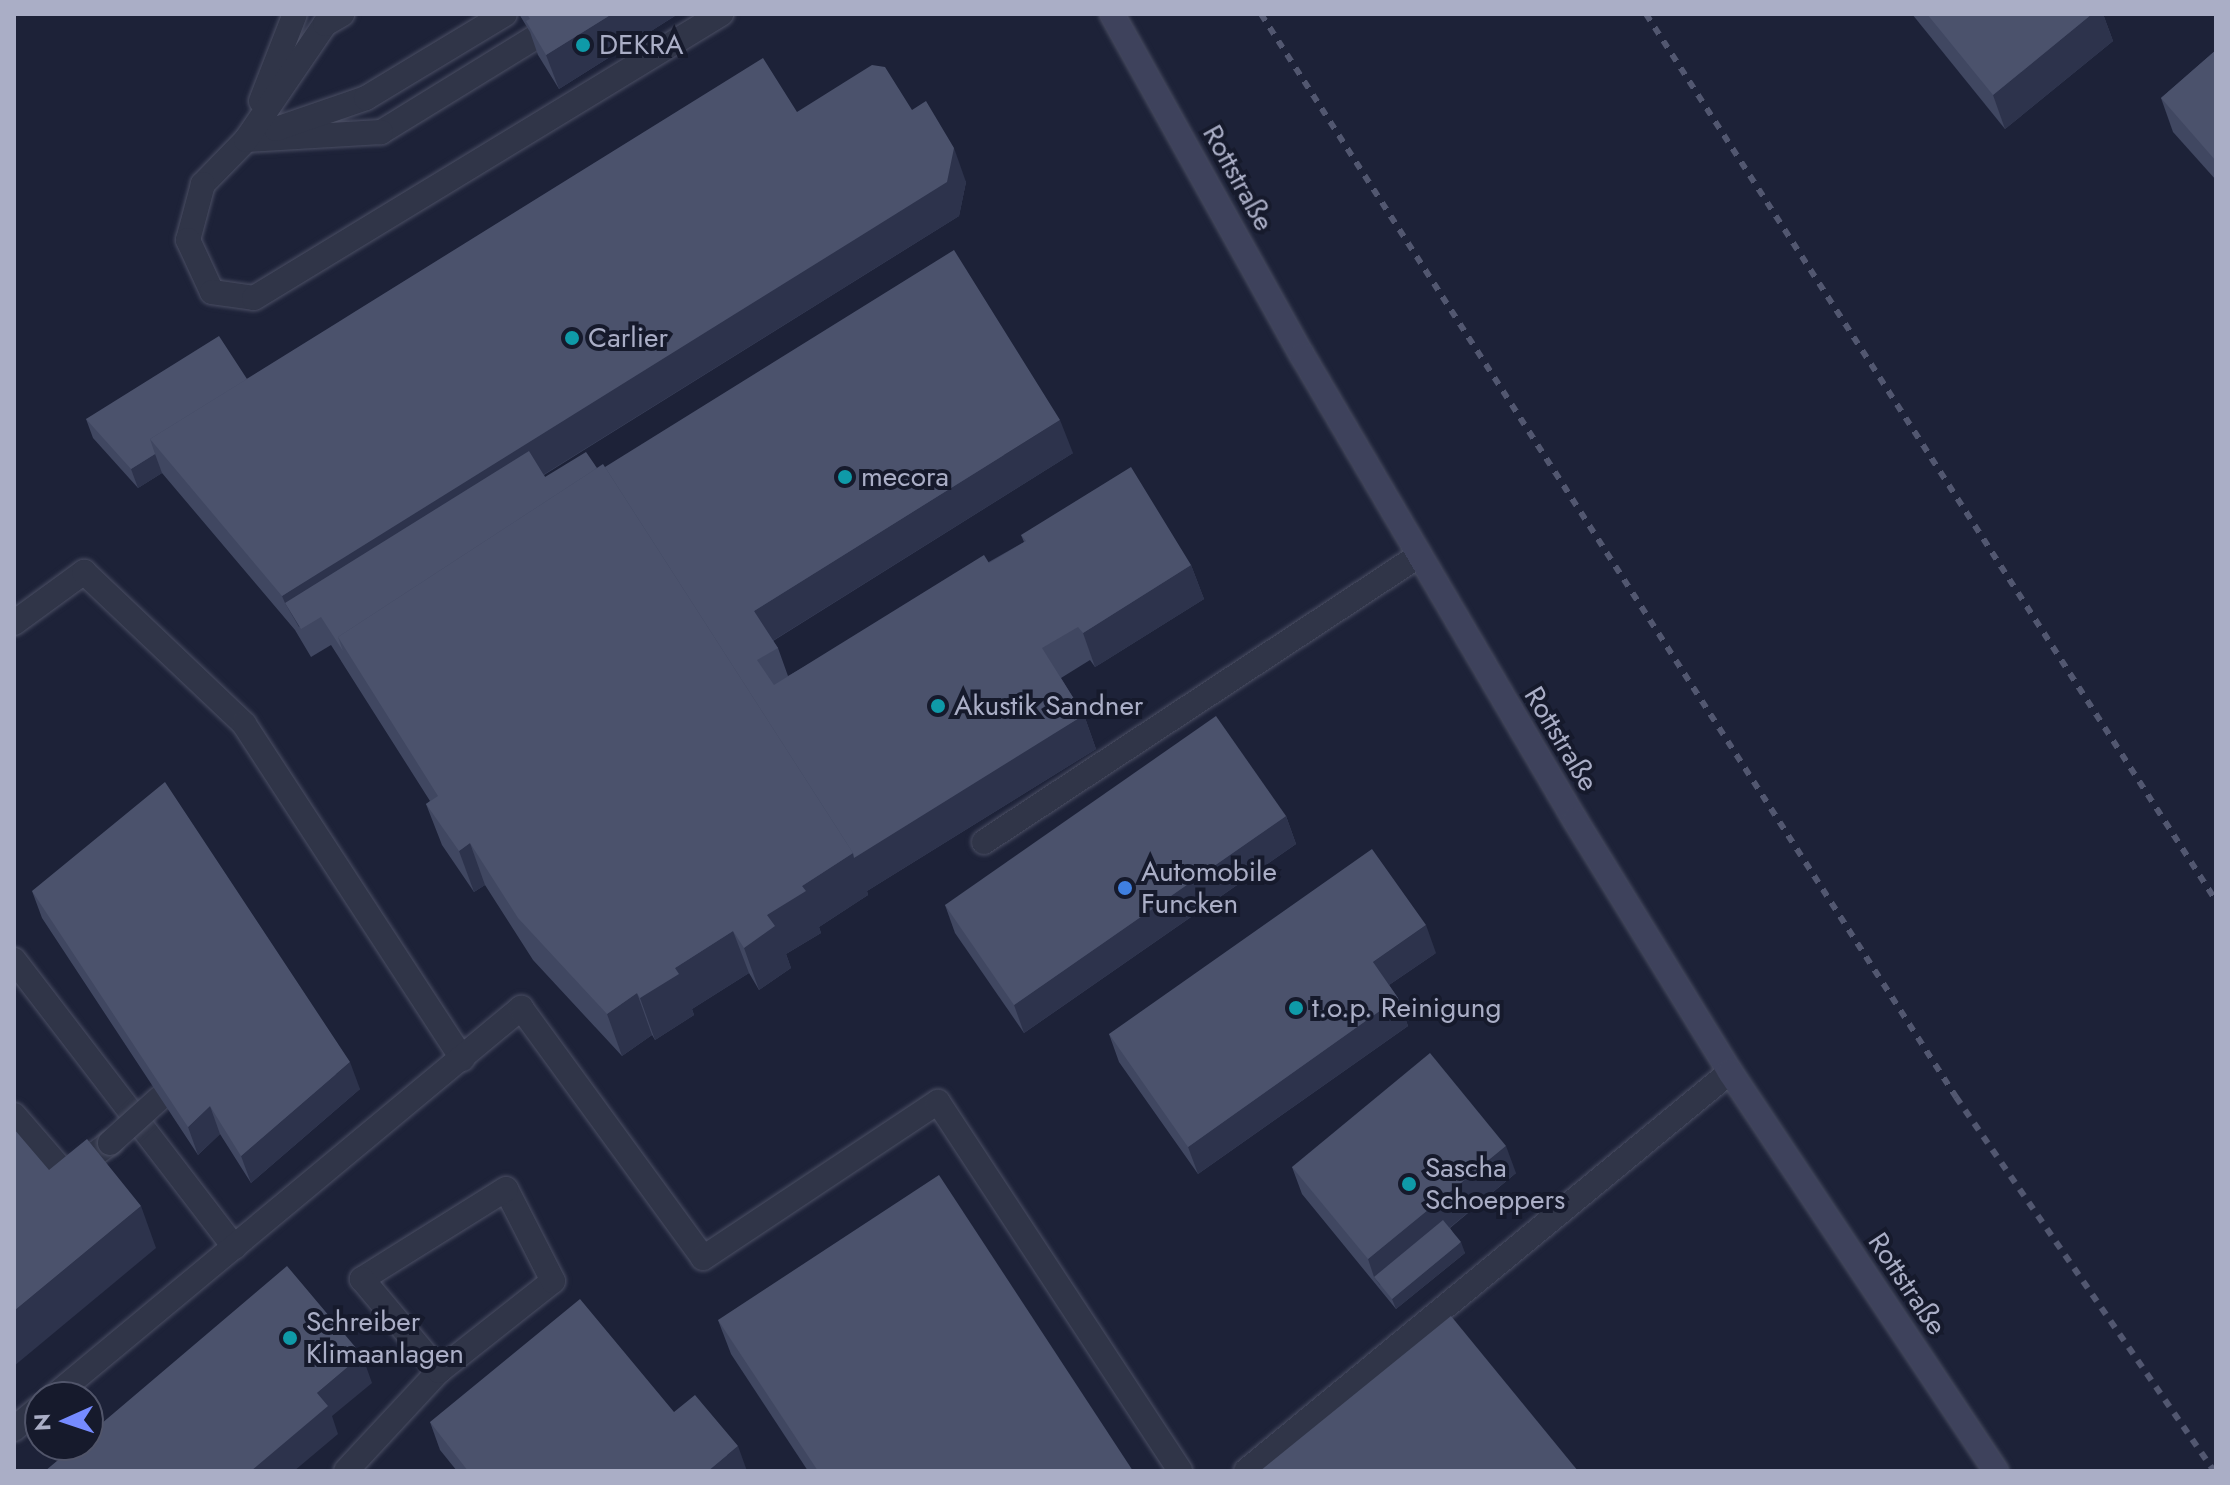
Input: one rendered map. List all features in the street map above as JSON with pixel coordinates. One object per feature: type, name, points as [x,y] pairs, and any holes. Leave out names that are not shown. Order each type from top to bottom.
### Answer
[{"type":"street","name":"Rottstraße","points":[[1112,14],[1418,556],[1575,820],[1730,1072],[1996,1471]]},
{"type":"lane","points":[[246,140],[295,14]]},
{"type":"lane","points":[[342,14],[325,24],[246,140],[203,184],[188,240],[212,292],[254,298],[721,14]]},
{"type":"lane","points":[[246,140],[366,98],[505,14]]},
{"type":"lane","points":[[246,140],[381,132],[534,38]]},
{"type":"lane","points":[[984,842],[1418,556]]},
{"type":"lane","points":[[14,623],[84,572],[244,724],[462,1059]]},
{"type":"lane","points":[[14,960],[234,1247]]},
{"type":"lane","points":[[72,1381],[521,1008],[703,1258],[938,1102],[1180,1471]]},
{"type":"lane","points":[[1246,1471],[1730,1072]]},
{"type":"lane","points":[[14,1115],[66,1175],[110,1143],[183,1079]]},
{"type":"lane","points":[[346,1471],[439,1371],[553,1281],[506,1189],[362,1279],[439,1371]]},
{"type":"building","points":[[527,14],[612,14],[546,55],[526,21],[530,19]]},
{"type":"building","points":[[1927,14],[2092,14],[1993,95]]},
{"type":"building","points":[[2216,50],[2216,161],[2161,98]]},
{"type":"building","name":"Carlier","points":[[763,58],[797,112],[872,65],[885,67],[912,110],[926,101],[954,148],[947,182],[282,596],[150,439]]},
{"type":"building","points":[[954,250],[1060,420],[754,611],[778,648],[757,660],[774,685],[984,555],[989,563],[1026,541],[1021,535],[1131,467],[1191,565],[1083,633],[1078,627],[1042,648],[1084,715],[854,858],[605,467]]},
{"type":"building","points":[[219,336],[247,379],[150,439],[155,454],[131,469],[86,419]]},
{"type":"building","points":[[529,451],[545,477],[586,452],[597,468],[338,637],[343,651],[321,617],[301,629],[285,603]]},
{"type":"building","points":[[603,464],[853,853],[802,886],[806,891],[767,915],[775,926],[744,948],[733,931],[675,968],[679,974],[640,998],[637,993],[607,1014],[518,918],[470,843],[459,851],[426,804],[438,796],[338,637]]},
{"type":"building","name":"Automobile Funcken","points":[[1216,716],[1286,816],[1014,1005],[945,905]]},
{"type":"building","points":[[165,782],[350,1062],[241,1156],[210,1106],[188,1127],[32,891]]},
{"type":"building","name":"t.o.p. Reinigung","points":[[1372,849],[1426,925],[1373,962],[1398,998],[1188,1147],[1109,1034]]},
{"type":"building","name":"Sascha Schoeppers","points":[[1430,1053],[1506,1146],[1368,1259],[1292,1167]]},
{"type":"building","points":[[14,1129],[49,1170],[87,1139],[141,1206],[14,1311]]},
{"type":"building","points":[[939,1175],[1133,1471],[818,1471],[718,1320]]},
{"type":"building","points":[[1443,1220],[1461,1242],[1392,1299],[1374,1277]]},
{"type":"building","name":"Schreiber Klimaanlagen","points":[[287,1266],[362,1355],[317,1393],[328,1406],[251,1471],[45,1471],[57,1461],[104,1461],[104,1421]]},
{"type":"building","points":[[580,1299],[674,1412],[695,1395],[738,1446],[708,1471],[468,1471],[430,1422]]},
{"type":"building","points":[[1451,1316],[1578,1471],[1260,1471]]},
{"type":"railway","points":[[1261,14],[1956,1097],[2214,1471]]},
{"type":"railway","points":[[1646,14],[2216,901]]},
{"type":"place","name":"DEKRA","points":[[583,45]]},
{"type":"place","name":"Carlier","points":[[572,338]]},
{"type":"place","name":"mecora","points":[[845,477]]},
{"type":"place","name":"Akustik Sandner","points":[[938,706]]},
{"type":"place","name":"Automobile Funcken","points":[[1125,888]]},
{"type":"place","name":"t.o.p. Reinigung","points":[[1296,1008]]},
{"type":"place","name":"Sascha Schoeppers","points":[[1409,1184]]},
{"type":"place","name":"Schreiber Klimaanlagen","points":[[290,1338]]}]
